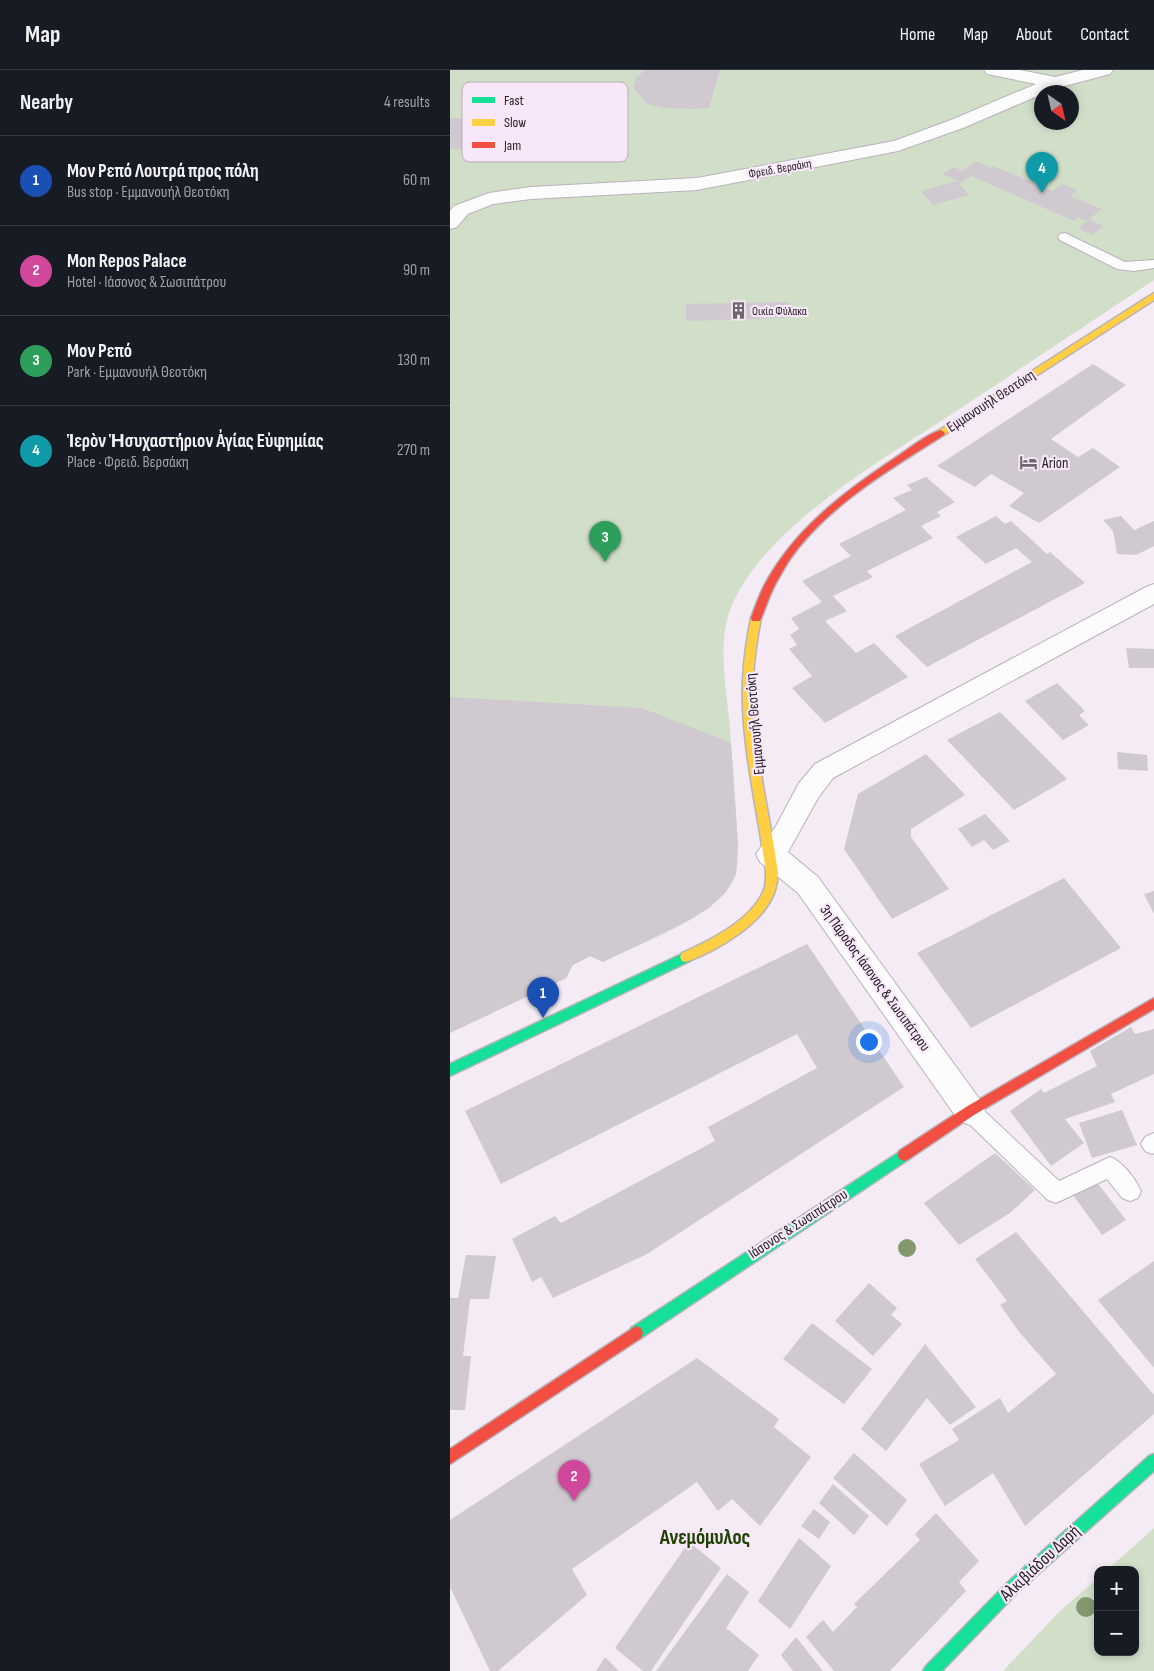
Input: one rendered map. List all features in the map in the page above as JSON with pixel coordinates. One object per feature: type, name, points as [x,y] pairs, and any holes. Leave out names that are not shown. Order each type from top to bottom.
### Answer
[{"type":"main road","name":"Εμμανουήλ Θεοτόκη","points":[[450,1070],[690,957],[730,934],[760,906],[768,895],[771,883],[770,854],[751,716],[750,665],[754,623],[764,594],[778,568],[795,547],[821,521],[853,494],[928,442],[1154,296]]},
{"type":"main road","name":"Ιάσονος & Σωσιπάτρου","points":[[450,1457],[970,1111],[1154,1003]]},
{"type":"main road","name":"Αλκιβιάδου Δαρή","points":[[931,1671],[1012,1588],[1154,1461]]},
{"type":"street","points":[[993,70],[1055,82]]},
{"type":"street","name":"Φρειδ. Βερσάκη","points":[[450,223],[461,210],[490,199],[531,193],[697,184],[898,146],[957,124],[1055,82],[1104,70]]},
{"type":"street","points":[[770,854],[790,827],[810,788],[824,772],[1154,592]]},
{"type":"street","name":"3η Πάροδος Ιάσονος & Σωσιπάτρου","points":[[770,854],[808,885],[970,1111]]},
{"type":"lane","points":[[1065,237],[1122,266],[1134,267],[1154,264]]},
{"type":"lane","points":[[970,1111],[1056,1193],[1110,1167],[1130,1191]]},
{"type":"green space","points":[[450,70],[1154,70],[1154,280],[864,471],[800,520],[772,547],[749,575],[732,605],[727,619],[725,634],[724,666],[738,846],[736,874],[729,888],[716,902],[679,926],[603,962],[590,956],[573,965],[566,978],[450,1033]]},
{"type":"green space","points":[[1154,1528],[1154,1671],[1003,1671],[1060,1611],[1094,1581],[1094,1656],[1139,1656],[1139,1566],[1111,1566]]},
{"type":"building","points":[[645,70],[720,70],[709,108],[690,109],[663,108],[647,104],[633,87],[636,78]]},
{"type":"building","points":[[450,118],[462,118],[462,149],[450,149]]},
{"type":"building","points":[[976,161],[991,168],[993,166],[1053,191],[1062,184],[1077,190],[1070,196],[1102,209],[1089,219],[1103,226],[1092,235],[1078,228],[1087,221],[1078,217],[1074,221],[971,176],[959,184],[969,195],[933,205],[921,191],[957,181],[942,174],[954,167],[962,171]]},
{"type":"building","name":"Οικία Φύλακα","points":[[790,302],[791,318],[686,321],[686,304]]},
{"type":"building","name":"Arion","points":[[1093,364],[1126,385],[1051,439],[1078,457],[1093,448],[1120,467],[1039,523],[1009,506],[1024,493],[991,474],[975,487],[937,466]]},
{"type":"building","points":[[926,477],[955,502],[937,512],[941,516],[921,526],[933,538],[867,571],[873,577],[833,596],[847,611],[825,621],[856,653],[874,643],[908,677],[825,723],[792,688],[812,676],[789,649],[797,645],[790,635],[799,629],[791,618],[822,602],[802,581],[851,556],[839,544],[906,510],[893,498],[912,490],[907,485]]},
{"type":"building","points":[[996,516],[1005,524],[1011,521],[1047,554],[1050,552],[1085,583],[927,667],[895,636],[1032,562],[1016,548],[986,564],[956,537]]},
{"type":"building","points":[[1121,516],[1134,530],[1154,521],[1154,546],[1136,555],[1117,554],[1113,531],[1103,520]]},
{"type":"building","points":[[1126,648],[1154,649],[1154,668],[1129,668]]},
{"type":"building","points":[[1057,683],[1085,711],[1079,715],[1089,725],[1063,740],[1025,701]]},
{"type":"building","points":[[450,697],[642,708],[731,743],[738,846],[736,874],[726,892],[709,908],[688,921],[603,962],[590,956],[573,965],[566,978],[450,1033]]},
{"type":"building","points":[[1000,712],[1067,779],[1014,810],[947,740]]},
{"type":"building","points":[[1117,752],[1147,755],[1148,771],[1118,769]]},
{"type":"building","points":[[926,754],[965,795],[911,829],[911,837],[949,889],[892,919],[844,849],[858,794]]},
{"type":"building","points":[[985,814],[1010,841],[993,850],[984,840],[972,847],[958,829]]},
{"type":"building","points":[[1064,878],[1121,948],[971,1028],[917,953]]},
{"type":"building","points":[[1154,891],[1154,914],[1144,894]]},
{"type":"building","points":[[807,944],[904,1087],[647,1254],[553,1298],[541,1277],[532,1282],[512,1239],[555,1216],[561,1223],[715,1141],[708,1127],[817,1068],[797,1034],[501,1184],[465,1111]]},
{"type":"building","points":[[1131,1027],[1135,1034],[1154,1029],[1154,1074],[1111,1094],[1115,1102],[1065,1119],[1084,1143],[1051,1166],[1010,1111],[1041,1089],[1044,1093],[1097,1066],[1090,1051]]},
{"type":"building","points":[[1122,1110],[1137,1145],[1092,1158],[1079,1123]]},
{"type":"building","points":[[995,1153],[1035,1190],[1010,1213],[959,1245],[924,1203]]},
{"type":"building","points":[[1096,1181],[1126,1220],[1102,1235],[1073,1195]]},
{"type":"building","points":[[1016,1232],[1154,1395],[1154,1414],[1025,1526],[993,1473],[945,1506],[919,1464],[959,1440],[952,1429],[1000,1398],[1008,1413],[1056,1374],[1020,1333],[1000,1305],[1007,1301],[975,1259]]},
{"type":"building","points":[[466,1255],[496,1256],[489,1299],[470,1299],[463,1356],[471,1356],[465,1410],[450,1410],[450,1298],[458,1298]]},
{"type":"building","points":[[1154,1261],[1154,1368],[1098,1300]]},
{"type":"building","points":[[869,1283],[897,1308],[891,1315],[902,1324],[873,1356],[835,1321]]},
{"type":"building","points":[[812,1323],[872,1369],[844,1404],[783,1359]]},
{"type":"building","points":[[925,1344],[976,1407],[950,1425],[927,1398],[886,1451],[861,1429]]},
{"type":"building","points":[[697,1358],[779,1419],[774,1427],[811,1457],[760,1526],[732,1499],[718,1511],[697,1482],[572,1569],[587,1595],[498,1671],[490,1671],[450,1587],[450,1520]]},
{"type":"building","points":[[854,1453],[907,1500],[887,1526],[833,1478]]},
{"type":"building","points":[[833,1484],[869,1516],[854,1535],[819,1503]]},
{"type":"building","points":[[814,1509],[830,1522],[819,1539],[801,1526]]},
{"type":"building","points":[[936,1513],[979,1561],[959,1582],[966,1591],[890,1671],[834,1671],[806,1637],[823,1620],[833,1632],[857,1607],[854,1604],[920,1540],[915,1534]]},
{"type":"building","points":[[799,1538],[831,1566],[790,1629],[758,1601]]},
{"type":"building","points":[[689,1542],[721,1568],[651,1671],[643,1671],[615,1648]]},
{"type":"building","points":[[727,1574],[749,1592],[726,1628],[759,1655],[748,1671],[656,1671]]},
{"type":"building","points":[[796,1637],[823,1671],[793,1671],[781,1655]]},
{"type":"building","points":[[605,1657],[619,1671],[596,1671]]},
{"type":"traffic: fast","points":[[450,1070],[686,957]]},
{"type":"traffic: fast","points":[[636,1333],[904,1155]]},
{"type":"traffic: fast","points":[[931,1671],[1012,1588],[1154,1461]]},
{"type":"traffic: slow","points":[[941,433],[1154,296]]},
{"type":"traffic: slow","points":[[686,957],[719,940],[742,924],[761,906],[770,888],[772,873],[752,745],[749,713],[750,649],[756,618]]},
{"type":"traffic: jam","points":[[756,618],[768,587],[786,558],[807,533],[831,510],[858,489],[941,433]]},
{"type":"traffic: jam","points":[[904,1155],[970,1111],[1154,1003]]},
{"type":"traffic: jam","points":[[450,1457],[636,1333]]},
{"type":"place","name":"Ἱερὸν Ἡσυχαστήριον Ἀγίας Εὐφημίας","points":[[1042,193]]},
{"type":"place","name":"Οικία Φύλακα","points":[[738,311]]},
{"type":"place","name":"Arion","points":[[1028,463]]},
{"type":"place","name":"Μον Ρεπό","points":[[605,562]]},
{"type":"place","name":"Μον Ρεπό Λουτρά προς πόλη","points":[[543,1018]]},
{"type":"place","name":"Mon Repos Palace","points":[[574,1501]]},
{"type":"district","name":"Ανεμόμυλος","points":[[705,1537]]}]
